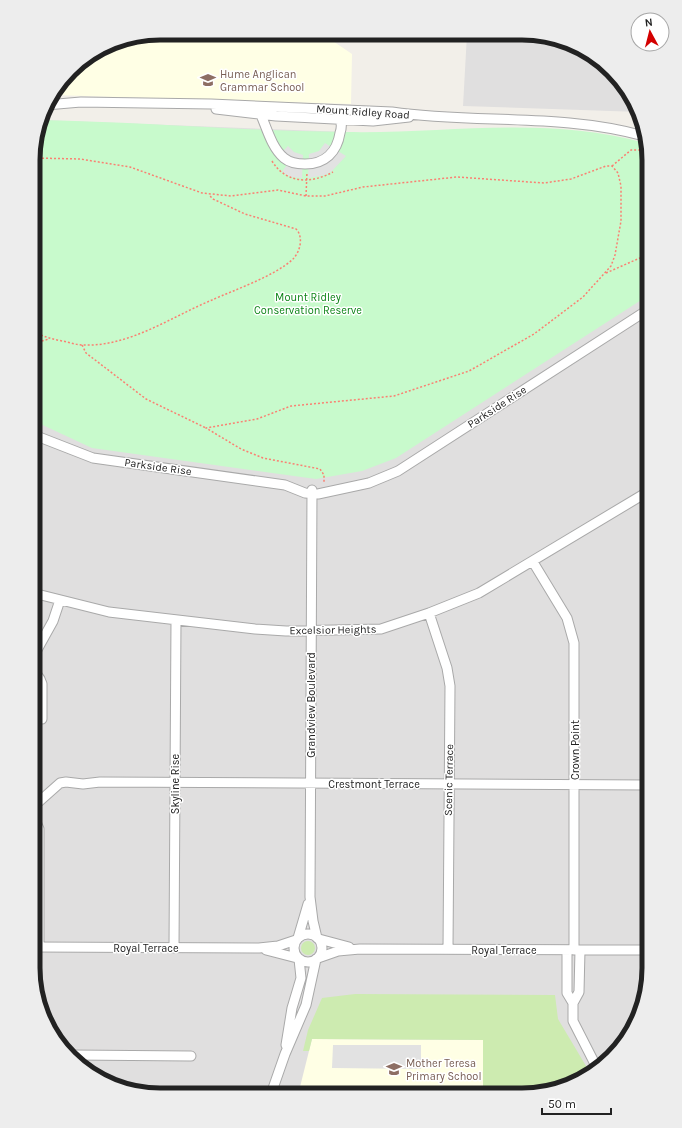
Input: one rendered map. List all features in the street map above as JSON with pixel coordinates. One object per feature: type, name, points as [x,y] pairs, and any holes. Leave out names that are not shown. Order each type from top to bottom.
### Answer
[{"type":"street","name":"Mount Ridley Road","points":[[56,100],[81,102],[211,104],[392,112],[418,116],[568,123],[607,127],[639,135]]},
{"type":"street","name":"Mount Ridley Road","points":[[54,104],[81,102]]},
{"type":"street","points":[[175,104],[261,115],[373,121],[418,116]]},
{"type":"street","points":[[261,115],[275,147],[285,159],[297,164],[320,162],[332,155],[339,142],[341,129],[340,119],[332,109]]},
{"type":"street","name":"Parkside Rise","points":[[40,436],[93,458],[285,485],[298,484],[312,491],[369,483],[398,471],[642,314]]},
{"type":"street","name":"Parkside Rise","points":[[312,491],[324,487],[337,488]]},
{"type":"street","name":"Grandview Boulevard","points":[[312,491],[310,897],[313,921],[318,938]]},
{"type":"street","name":"Excelsior Heights","points":[[40,595],[109,612],[268,630],[311,631],[381,629],[430,613],[479,594],[642,496]]},
{"type":"street","name":"Crown Point","points":[[533,562],[567,618],[574,643],[574,950],[567,993],[573,1003],[573,1021],[595,1063]]},
{"type":"street","points":[[40,644],[53,621],[60,600]]},
{"type":"street","name":"Scenic Terrace","points":[[430,613],[449,676],[448,949]]},
{"type":"street","name":"Skyline Rise","points":[[174,948],[176,620]]},
{"type":"street","points":[[40,679],[42,684],[42,719]]},
{"type":"street","name":"Crestmont Terrace","points":[[40,801],[60,783],[66,782],[82,784],[100,782],[642,786]]},
{"type":"street","name":"Grandview Boulevard","points":[[297,939],[310,897]]},
{"type":"street","points":[[273,1088],[285,1054],[306,1005],[317,959],[322,951],[318,938],[306,934],[297,939],[294,951],[298,958],[301,978],[292,1008],[285,1054]]},
{"type":"street","name":"Royal Terrace","points":[[318,938],[360,949]]},
{"type":"street","name":"Royal Terrace","points":[[40,947],[259,948],[278,946],[297,939]]},
{"type":"street","name":"Royal Terrace","points":[[259,948],[298,958]]},
{"type":"street","name":"Royal Terrace","points":[[317,959],[338,951],[360,949],[642,950]]},
{"type":"street","points":[[298,958],[307,962],[317,959]]},
{"type":"street","points":[[77,1055],[191,1056]]},
{"type":"path","points":[[40,158],[80,159],[130,166],[209,194],[240,195],[278,190],[306,196],[325,196],[363,186],[457,177],[492,178],[535,183],[558,182],[606,166],[612,166],[631,150],[641,150]]},
{"type":"path","points":[[206,428],[257,419],[291,406],[394,396],[469,371],[534,334],[583,297],[606,273],[615,254],[621,221],[620,178],[612,166]]},
{"type":"path","points":[[306,170],[306,196]]},
{"type":"path","points":[[40,334],[48,339],[82,345],[94,345],[119,340],[155,327],[254,282],[287,264],[297,254],[300,238],[296,229],[245,214],[213,199],[209,194]]},
{"type":"path","points":[[606,273],[642,257]]},
{"type":"path","points":[[40,341],[48,339]]},
{"type":"path","points":[[82,345],[86,353],[146,399],[206,428],[241,449],[263,458],[320,469],[324,475],[324,487]]},
{"type":"shaded area","name":"Hume Anglican Grammar School","points":[[153,40],[331,40],[352,54],[351,104],[59,95],[81,70],[100,56],[114,49],[137,42]]},
{"type":"shaded area","points":[[467,40],[522,40],[553,44],[582,56],[607,75],[626,100],[632,112],[463,106]]},
{"type":"shaded area","points":[[47,120],[346,132],[642,159],[642,975],[638,999],[626,1028],[607,1053],[582,1072],[568,1079],[545,1086],[529,1088],[160,1088],[129,1084],[100,1072],[75,1053],[65,1041],[49,1014],[42,991],[40,975],[40,160],[44,129]]},
{"type":"shaded area","points":[[325,143],[346,156],[332,171],[325,175],[308,178],[309,154],[319,151]]},
{"type":"shaded area","points":[[288,146],[294,152],[303,155],[302,178],[291,177],[282,172],[286,166],[283,151]]},
{"type":"shaded area","name":"Mother Teresa Primary School","points":[[312,1039],[484,1040],[483,1088],[300,1087]]},
{"type":"shaded area","points":[[333,1045],[421,1045],[421,1069],[332,1068]]},
{"type":"green space","name":"Mount Ridley Conservation Reserve","points":[[47,120],[346,132],[533,128],[570,130],[607,135],[641,142],[642,160],[642,300],[396,458],[362,471],[316,479],[92,448],[40,424],[40,160],[41,145]]},
{"type":"green space","points":[[305,941],[311,941],[315,945],[315,951],[311,955],[305,955],[301,951],[301,945]]},
{"type":"green space","points":[[355,994],[555,995],[558,1019],[587,1068],[568,1079],[545,1086],[529,1088],[483,1088],[483,1040],[312,1039],[309,1051],[303,1051],[308,1030],[322,998]]},
{"type":"place","name":"Hume Anglican Grammar School","points":[[208,80]]},
{"type":"place","name":"Mother Teresa Primary School","points":[[394,1069]]}]
